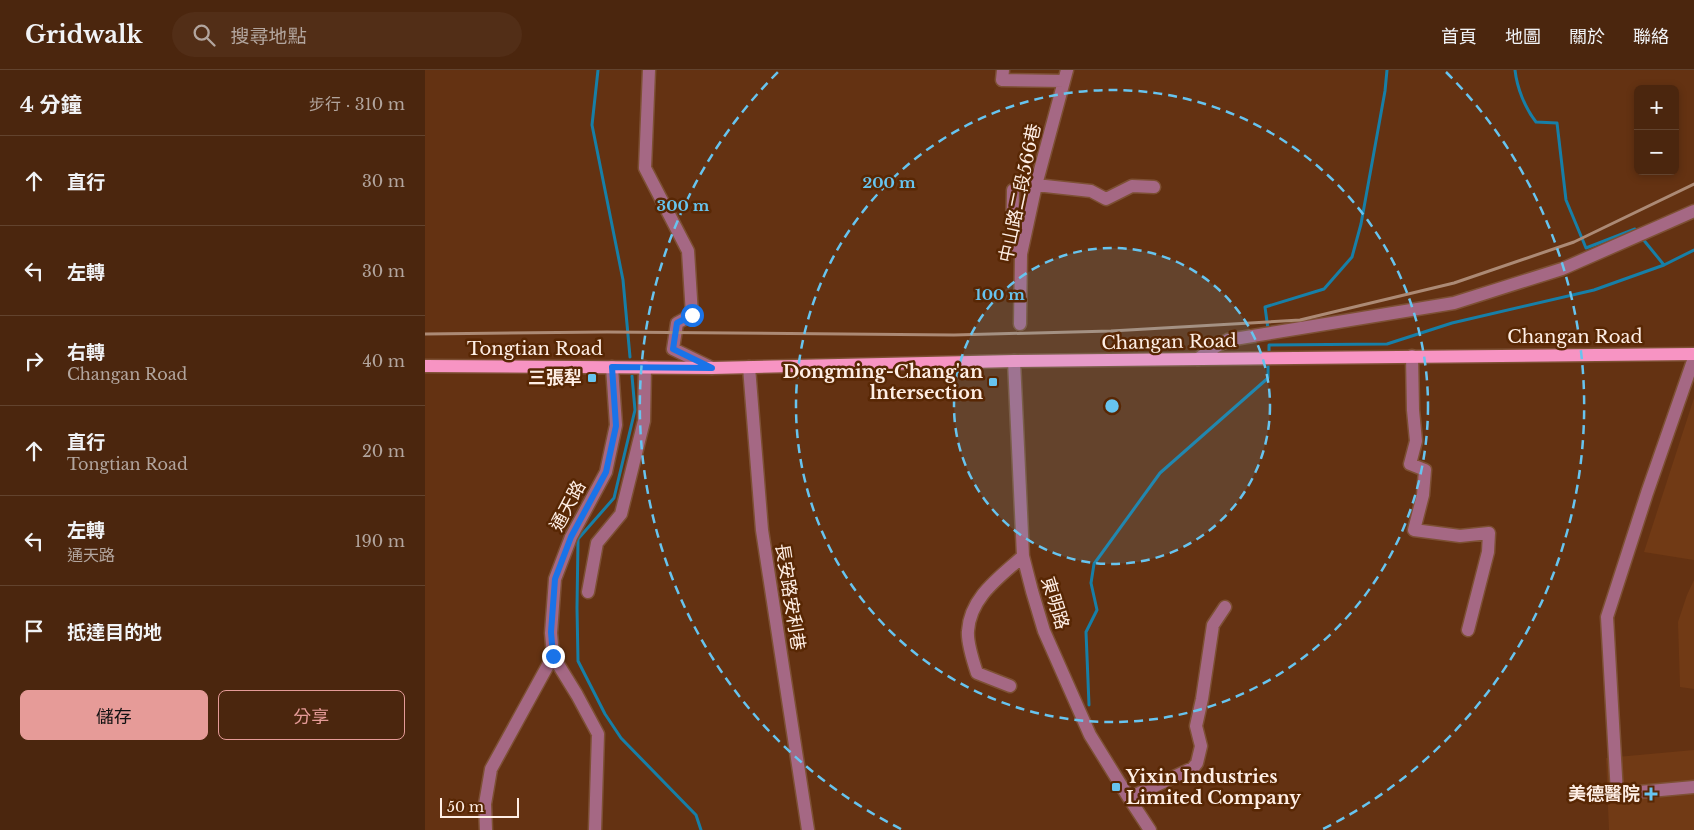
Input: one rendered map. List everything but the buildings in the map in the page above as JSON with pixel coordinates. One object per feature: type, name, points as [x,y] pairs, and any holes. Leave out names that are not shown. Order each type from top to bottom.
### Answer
[{"type":"main road","name":"Changan Road","points":[[645,367],[749,368],[1014,360],[1694,354]]},
{"type":"main road","name":"Tongtian Road","points":[[425,366],[645,367]]},
{"type":"street","points":[[649,70],[645,168],[688,250],[692,315],[677,323],[673,349],[712,368]]},
{"type":"street","points":[[1003,70],[1002,80],[1065,75]]},
{"type":"street","name":"中山路二段566巷","points":[[1020,324],[1021,254],[1036,185],[1065,75]]},
{"type":"street","points":[[1036,185],[1091,190],[1106,199],[1132,186],[1154,186]]},
{"type":"street","points":[[1013,190],[1012,244],[1021,254]]},
{"type":"street","points":[[1198,359],[1228,340],[1454,303],[1562,269],[1694,211]]},
{"type":"street","points":[[1412,356],[1413,410],[1416,441],[1410,464],[1425,470],[1423,495],[1414,530],[1460,536],[1489,533],[1489,552],[1468,630]]},
{"type":"street","points":[[1694,358],[1607,616],[1617,794],[1694,787]]},
{"type":"street","name":"東明路","points":[[1014,360],[1023,556],[1032,591],[1044,631],[1090,735],[1150,830]]},
{"type":"street","name":"通天路","points":[[595,830],[598,734],[553,656],[551,632],[555,579],[571,537],[606,472],[616,426],[612,367]]},
{"type":"street","points":[[588,592],[597,543],[621,514],[644,421],[645,367]]},
{"type":"street","name":"長安路安利巷","points":[[749,368],[763,530],[809,830]]},
{"type":"street","points":[[1010,686],[977,673],[967,632],[975,606],[986,590],[1023,556]]},
{"type":"street","points":[[1129,798],[1193,768],[1197,763],[1201,746],[1196,726],[1213,625],[1225,607]]},
{"type":"street","points":[[486,830],[485,804],[491,769],[553,656]]},
{"type":"shaded area","points":[[1694,398],[1694,560],[1644,552]]},
{"type":"shaded area","points":[[1694,580],[1694,689],[1680,687],[1678,622]]},
{"type":"shaded area","name":"美德醫院","points":[[1694,750],[1694,830],[1609,830],[1606,758]]},
{"type":"waterway","points":[[598,70],[592,125],[623,280],[630,357]]},
{"type":"waterway","points":[[1268,329],[1265,307],[1324,289],[1352,257],[1361,224],[1385,91],[1387,70]]},
{"type":"waterway","points":[[1515,70],[1522,97],[1536,122],[1557,123],[1566,200],[1586,248],[1635,229],[1637,232]]},
{"type":"waterway","points":[[1642,238],[1664,265]]},
{"type":"waterway","points":[[1269,355],[1269,345],[1387,344],[1452,323],[1594,290],[1664,265],[1694,250]]},
{"type":"waterway","points":[[1089,705],[1086,632],[1097,610],[1091,583],[1094,564],[1160,473],[1268,378],[1268,361]]},
{"type":"waterway","points":[[632,376],[635,410],[614,498],[578,539],[578,661],[605,714],[621,738],[696,815],[701,830]]},
{"type":"railway","points":[[425,334],[607,332],[954,335],[1111,331],[1300,320],[1454,283],[1574,242],[1694,184]]},
{"type":"place","name":"三張犁","points":[[592,378]]},
{"type":"place","name":"Dongming-Chang'an lntersection","points":[[993,382]]},
{"type":"place","name":"Yixin Industries Limited Company","points":[[1116,787]]},
{"type":"place","name":"美德醫院","points":[[1651,794]]},
{"type":"route","points":[[553,656],[551,632],[555,579],[571,537],[606,472],[616,426],[612,367],[712,368],[673,349],[677,323],[692,315]]}]
